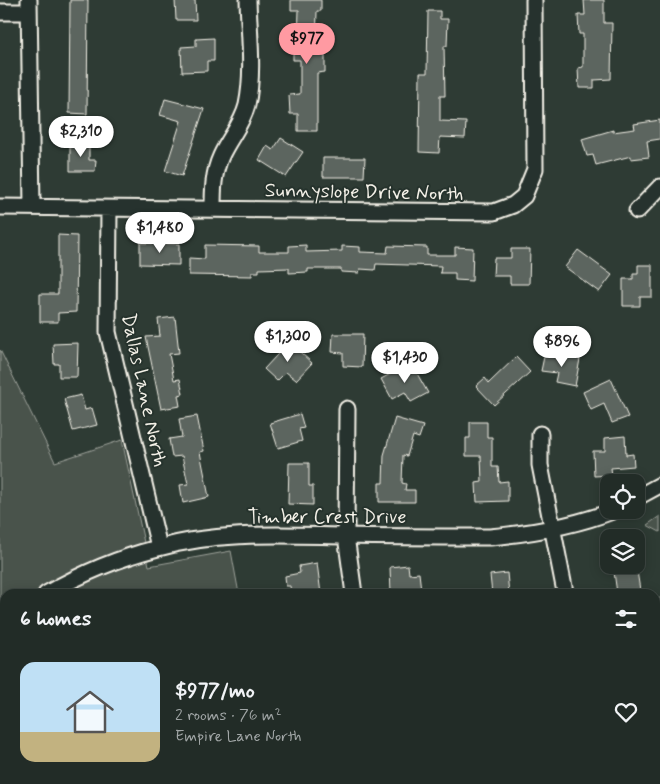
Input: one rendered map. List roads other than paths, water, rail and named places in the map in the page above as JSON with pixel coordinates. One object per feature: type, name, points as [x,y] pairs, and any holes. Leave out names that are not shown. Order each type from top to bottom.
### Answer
[{"type":"street","points":[[213,209],[216,170],[221,154],[241,122],[247,104],[250,76],[248,0]]},
{"type":"street","name":"Sunnyslope Drive North","points":[[0,207],[494,212],[513,206],[524,196],[535,169],[534,0]]},
{"type":"street","points":[[0,12],[29,6],[32,207]]},
{"type":"street","points":[[636,211],[660,186]]},
{"type":"street","name":"Dallas Lane North","points":[[109,209],[108,332],[159,547]]},
{"type":"street","points":[[347,409],[346,536],[353,589]]},
{"type":"street","points":[[540,434],[540,465],[564,589]]},
{"type":"street","points":[[645,493],[660,485]]},
{"type":"street","name":"Timber Crest Drive","points":[[55,589],[73,579],[119,560],[159,547],[245,535],[490,537],[552,528],[577,523],[600,515]]}]
